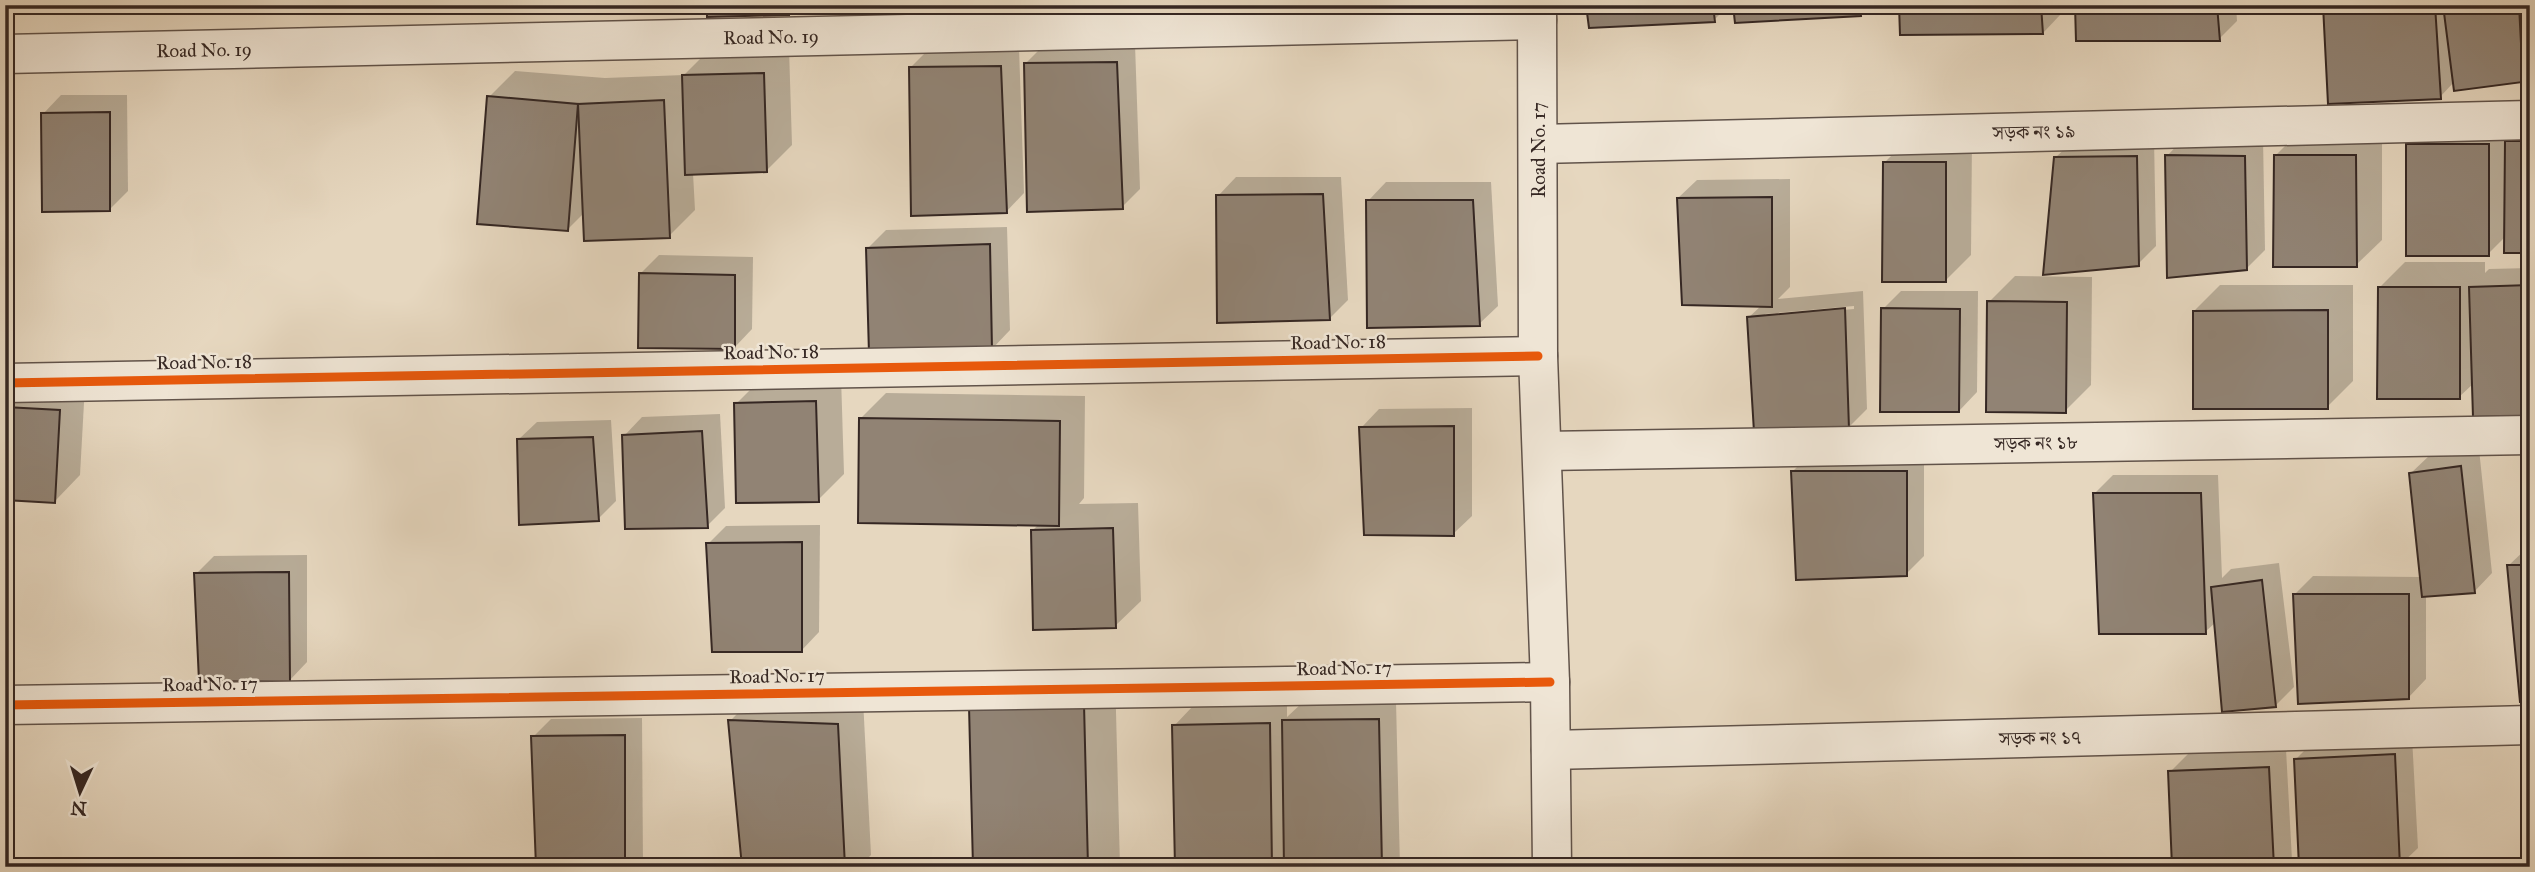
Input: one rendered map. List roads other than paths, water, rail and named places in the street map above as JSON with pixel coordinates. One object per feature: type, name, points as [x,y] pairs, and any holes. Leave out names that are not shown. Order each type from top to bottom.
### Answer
[{"type":"street","name":"Road No. 19","points":[[5,54],[1537,13]]},
{"type":"street","name":"Road No. 17","points":[[5,705],[1550,682],[1538,356],[1537,13]]},
{"type":"street","name":"সড়ক নং ১৯","points":[[1539,144],[2530,120]]},
{"type":"street","name":"Road No. 18","points":[[5,383],[1538,356]]},
{"type":"street","name":"সড়ক নং ১৮","points":[[1543,451],[2530,435]]},
{"type":"street","points":[[1550,682],[1552,867]]},
{"type":"street","name":"সড়ক নং ১৭","points":[[1551,750],[2530,726]]}]
